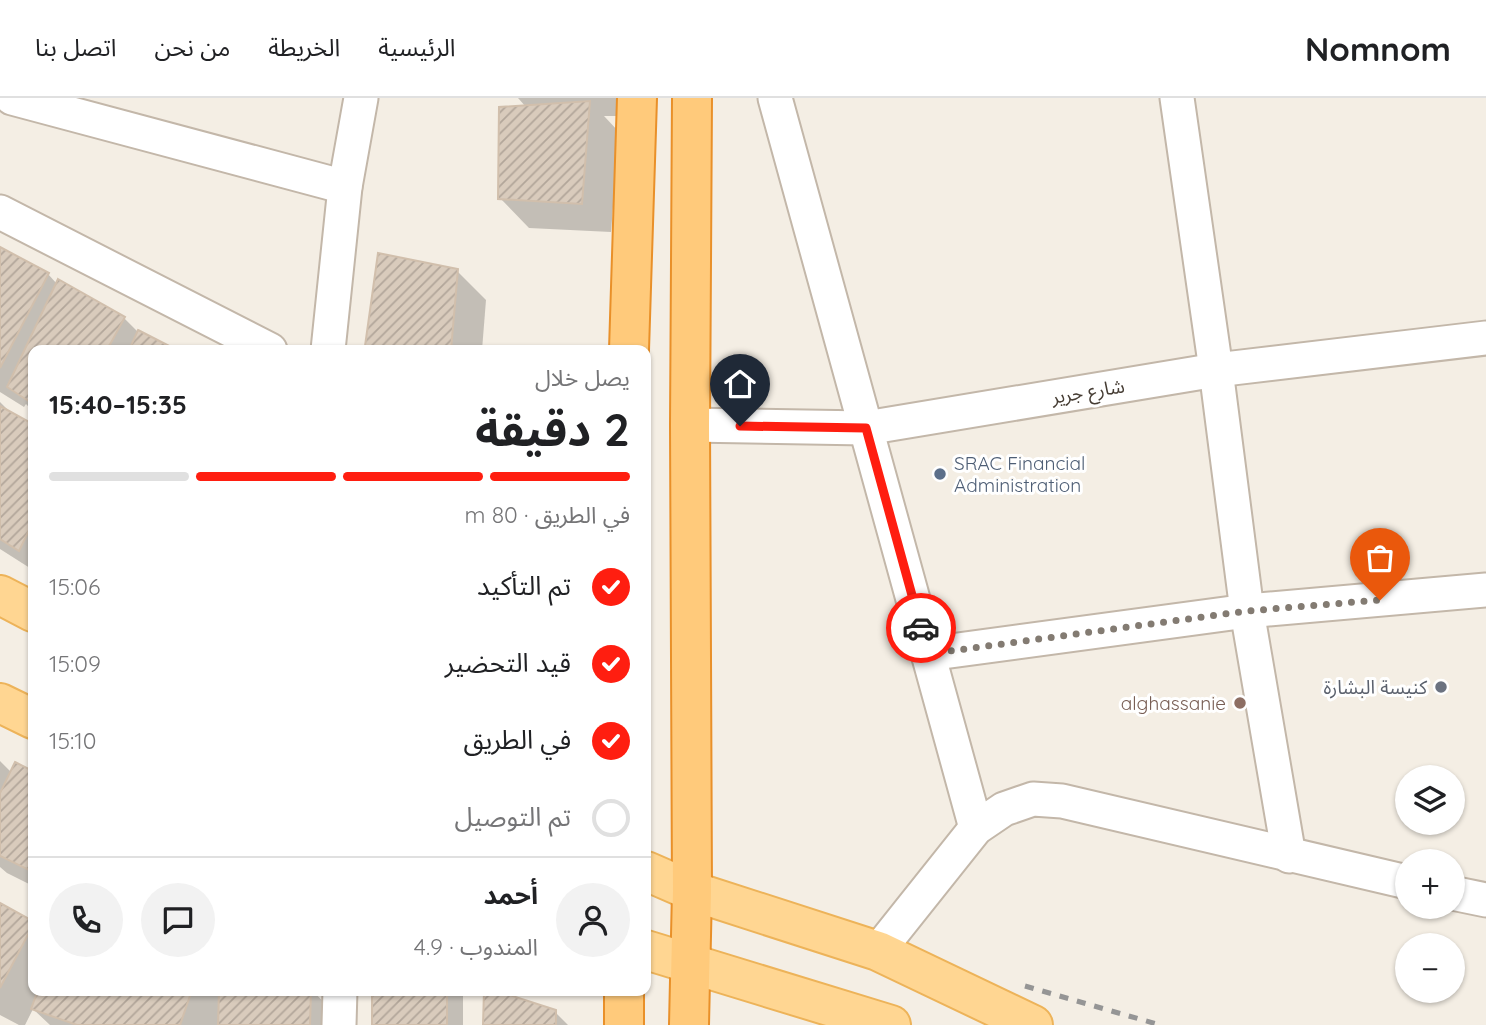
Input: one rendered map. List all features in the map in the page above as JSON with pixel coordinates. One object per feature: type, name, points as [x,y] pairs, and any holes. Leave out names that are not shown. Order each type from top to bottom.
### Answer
[{"type":"highway","points":[[629,345],[637,98]]},
{"type":"highway","points":[[689,1025],[692,891],[692,98]]},
{"type":"highway","points":[[624,996],[624,1025]]},
{"type":"main road","points":[[0,595],[28,609]]},
{"type":"main road","points":[[0,703],[28,717]]},
{"type":"main road","points":[[651,873],[692,891],[878,951],[1033,1025]]},
{"type":"main road","points":[[651,951],[891,1025]]},
{"type":"street","points":[[12,98],[345,187]]},
{"type":"street","points":[[329,345],[345,187],[360,98]]},
{"type":"street","points":[[775,98],[976,828]]},
{"type":"street","points":[[1177,98],[1247,611],[1289,856]]},
{"type":"street","points":[[0,212],[260,345]]},
{"type":"street","name":"شارع جرير","points":[[690,425],[866,428],[1216,370],[1486,338]]},
{"type":"street","points":[[928,654],[1247,611],[1486,590]]},
{"type":"street","points":[[878,951],[976,828],[1003,809],[1033,800],[1062,802],[1395,880]]},
{"type":"street","points":[[1465,895],[1486,900]]},
{"type":"street","points":[[339,1025],[340,996]]},
{"type":"building","points":[[590,101],[582,204],[498,199],[499,107]]},
{"type":"building","points":[[0,247],[49,273],[0,368]]},
{"type":"building","points":[[378,253],[458,269],[451,345],[365,345]]},
{"type":"building","points":[[58,279],[125,317],[110,345],[28,345],[28,401],[7,387]]},
{"type":"building","points":[[138,330],[167,345],[131,345]]},
{"type":"building","points":[[0,406],[28,421],[28,532],[19,551],[0,539]]},
{"type":"building","points":[[15,762],[28,768],[28,870],[0,856],[0,793]]},
{"type":"building","points":[[0,903],[28,918],[28,935],[0,988]]},
{"type":"building","points":[[36,996],[190,996],[180,1025],[77,1025],[31,1009]]},
{"type":"building","points":[[219,996],[311,996],[310,1025],[218,1025]]},
{"type":"building","points":[[372,996],[447,996],[447,1025],[372,1025]]},
{"type":"building","points":[[484,996],[513,996],[556,1010],[556,1025],[483,1025]]},
{"type":"railway","points":[[1025,986],[1160,1025]]},
{"type":"way so far","points":[[921,628],[928,654],[1247,611],[1380,600]]},
{"type":"place","name":"SRAC Financial Administration","points":[[940,474]]},
{"type":"place","name":"كنيسة البشارة","points":[[1441,687]]},
{"type":"place","name":"alghassanie","points":[[1240,703]]},
{"type":"route","points":[[740,426],[866,428],[921,628]]}]
